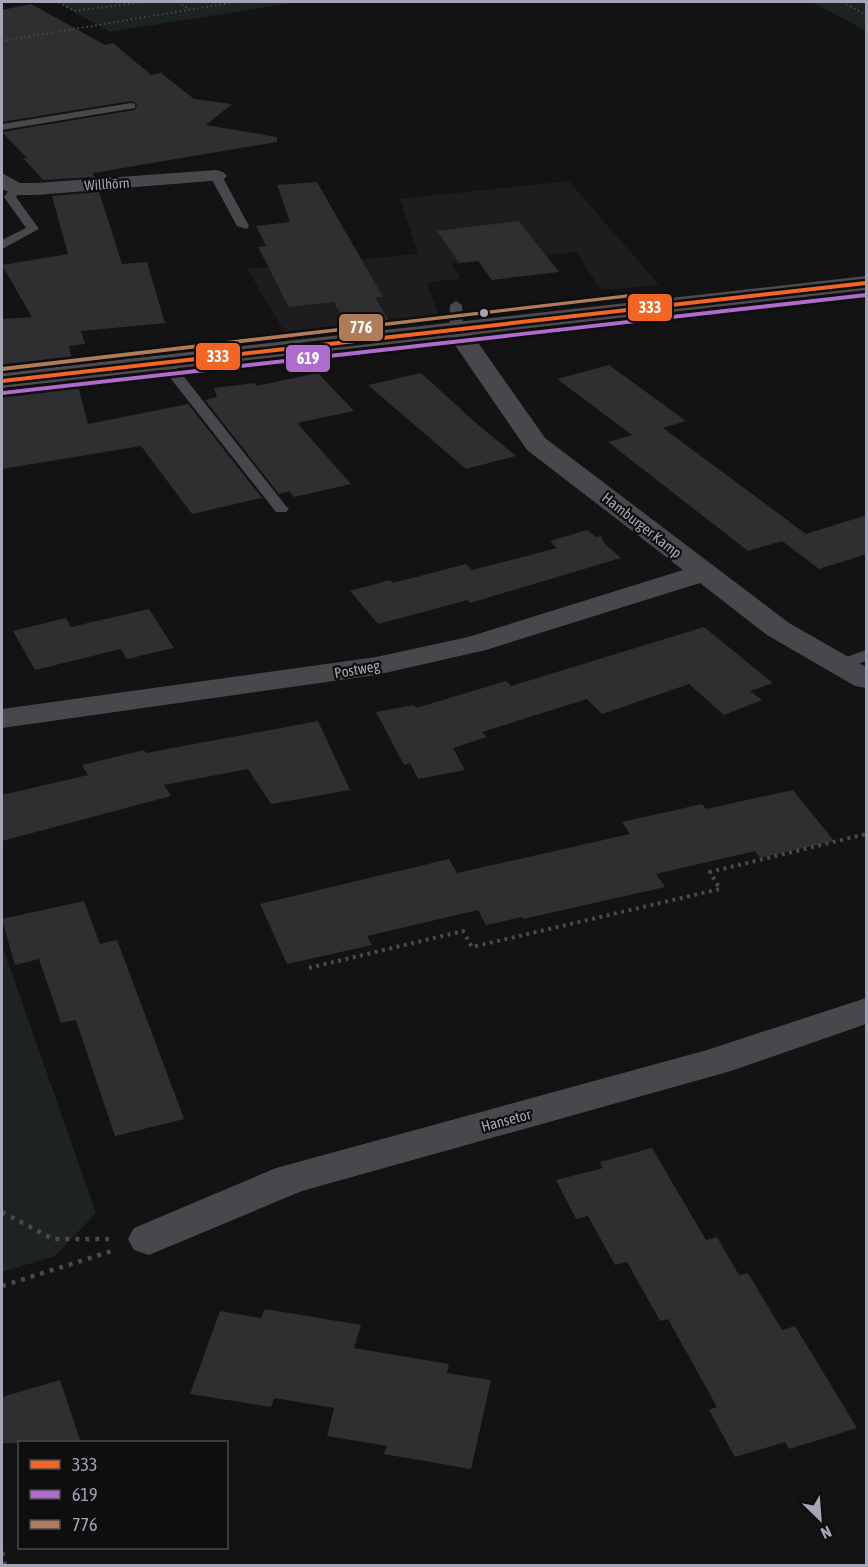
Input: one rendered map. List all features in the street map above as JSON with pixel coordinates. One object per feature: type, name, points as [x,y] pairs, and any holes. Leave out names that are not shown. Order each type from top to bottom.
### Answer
[{"type":"main road","points":[[2,381],[165,362],[456,317],[867,283]]},
{"type":"street","name":"Willhörn","points":[[8,184],[216,176]]},
{"type":"street","name":"Hamburger Kamp","points":[[456,317],[537,444],[778,629],[854,660],[867,679]]},
{"type":"street","name":"Postweg","points":[[2,719],[45,711],[266,683],[376,666],[475,644],[704,573]]},
{"type":"street","name":"Hansetor","points":[[149,1239],[290,1179],[717,1061],[867,1011]]},
{"type":"lane","points":[[2,127],[131,106]]},
{"type":"lane","points":[[216,176],[243,226]]},
{"type":"lane","points":[[2,245],[33,229],[10,196],[8,184]]},
{"type":"lane","points":[[165,362],[281,509]]},
{"type":"path","points":[[59,2],[74,11],[144,2]]},
{"type":"path","points":[[178,2],[189,9]]},
{"type":"path","points":[[2,40],[236,2]]},
{"type":"path","points":[[842,2],[867,15]]},
{"type":"path","points":[[309,968],[463,932],[472,947],[709,892],[720,889],[710,872],[867,834]]},
{"type":"path","points":[[2,1212],[53,1239],[149,1239]]},
{"type":"path","points":[[2,1286],[149,1239]]},
{"type":"path","points":[[2,1552],[5,1566]]},
{"type":"shaded area","points":[[57,2],[297,2],[110,32]]},
{"type":"shaded area","points":[[812,2],[866,2],[866,31]]},
{"type":"shaded area","points":[[569,181],[659,285],[601,290],[576,252],[452,264],[460,279],[427,282],[438,315],[290,341],[247,269],[418,254],[400,199]]},
{"type":"shaded area","points":[[2,945],[96,1213],[55,1256],[2,1272]]},
{"type":"building","points":[[31,4],[105,45],[113,43],[151,75],[161,73],[194,99],[232,104],[206,125],[277,137],[277,142],[93,173],[94,177],[43,180],[23,158],[27,158],[2,132],[135,110],[137,104],[131,101],[2,122],[2,10]]},
{"type":"building","points":[[317,182],[383,297],[375,297],[390,323],[348,327],[334,302],[289,307],[258,247],[266,246],[256,226],[290,222],[277,185]]},
{"type":"building","points":[[99,192],[122,264],[147,262],[165,323],[81,331],[85,344],[69,346],[73,363],[2,371],[2,319],[32,317],[2,265],[68,254],[52,196]]},
{"type":"building","points":[[519,221],[559,272],[492,280],[478,261],[459,263],[437,231]]},
{"type":"building","points":[[609,365],[686,421],[663,428],[806,534],[867,515],[867,554],[819,569],[782,541],[748,551],[608,442],[632,435],[557,379]]},
{"type":"building","points":[[318,373],[354,411],[297,423],[351,484],[294,497],[289,491],[279,494],[205,400],[217,397],[214,388],[255,383],[256,386]]},
{"type":"building","points":[[421,373],[516,456],[466,469],[368,385]]},
{"type":"building","points":[[77,382],[88,424],[188,404],[262,498],[192,514],[141,446],[2,469],[2,390]]},
{"type":"building","points":[[587,530],[596,537],[601,536],[604,543],[621,558],[470,603],[468,600],[378,624],[350,591],[390,580],[393,583],[466,564],[472,570],[557,548],[550,541]]},
{"type":"building","points":[[149,609],[174,648],[127,659],[121,649],[35,670],[13,631],[66,618],[71,627]]},
{"type":"building","points":[[704,627],[773,683],[750,691],[762,700],[724,715],[689,684],[602,714],[587,699],[482,732],[487,737],[453,748],[465,770],[418,779],[410,763],[404,765],[376,712],[414,705],[416,708],[506,681],[511,686]]},
{"type":"building","points":[[318,721],[350,790],[271,804],[248,769],[164,785],[171,796],[2,841],[2,795],[88,775],[82,765],[144,750],[146,753]]},
{"type":"building","points":[[793,790],[834,841],[760,858],[755,851],[656,874],[665,887],[523,919],[522,917],[486,925],[478,910],[367,936],[372,945],[287,964],[260,904],[449,859],[457,873],[630,834],[622,822],[702,804],[706,809]]},
{"type":"building","points":[[84,901],[100,944],[117,940],[184,1119],[115,1136],[76,1020],[61,1023],[39,959],[15,965],[2,919]]},
{"type":"building","points":[[652,1148],[706,1240],[717,1237],[739,1275],[748,1273],[782,1330],[795,1326],[857,1428],[789,1449],[785,1442],[735,1457],[709,1410],[717,1407],[668,1319],[660,1321],[627,1262],[615,1265],[588,1216],[576,1219],[556,1180],[603,1168],[600,1162]]},
{"type":"building","points":[[265,1309],[361,1325],[354,1348],[449,1364],[447,1373],[491,1380],[471,1469],[384,1454],[387,1446],[327,1436],[334,1408],[274,1398],[271,1407],[190,1394],[220,1311],[261,1318]]},
{"type":"building","points":[[60,1380],[80,1441],[2,1443],[2,1397]]},
{"type":"transit line","name":"333","points":[[2,381],[866,283]]},
{"type":"transit line","name":"619","points":[[3,393],[866,295]]},
{"type":"transit line","name":"776","points":[[2,369],[630,296]]}]
